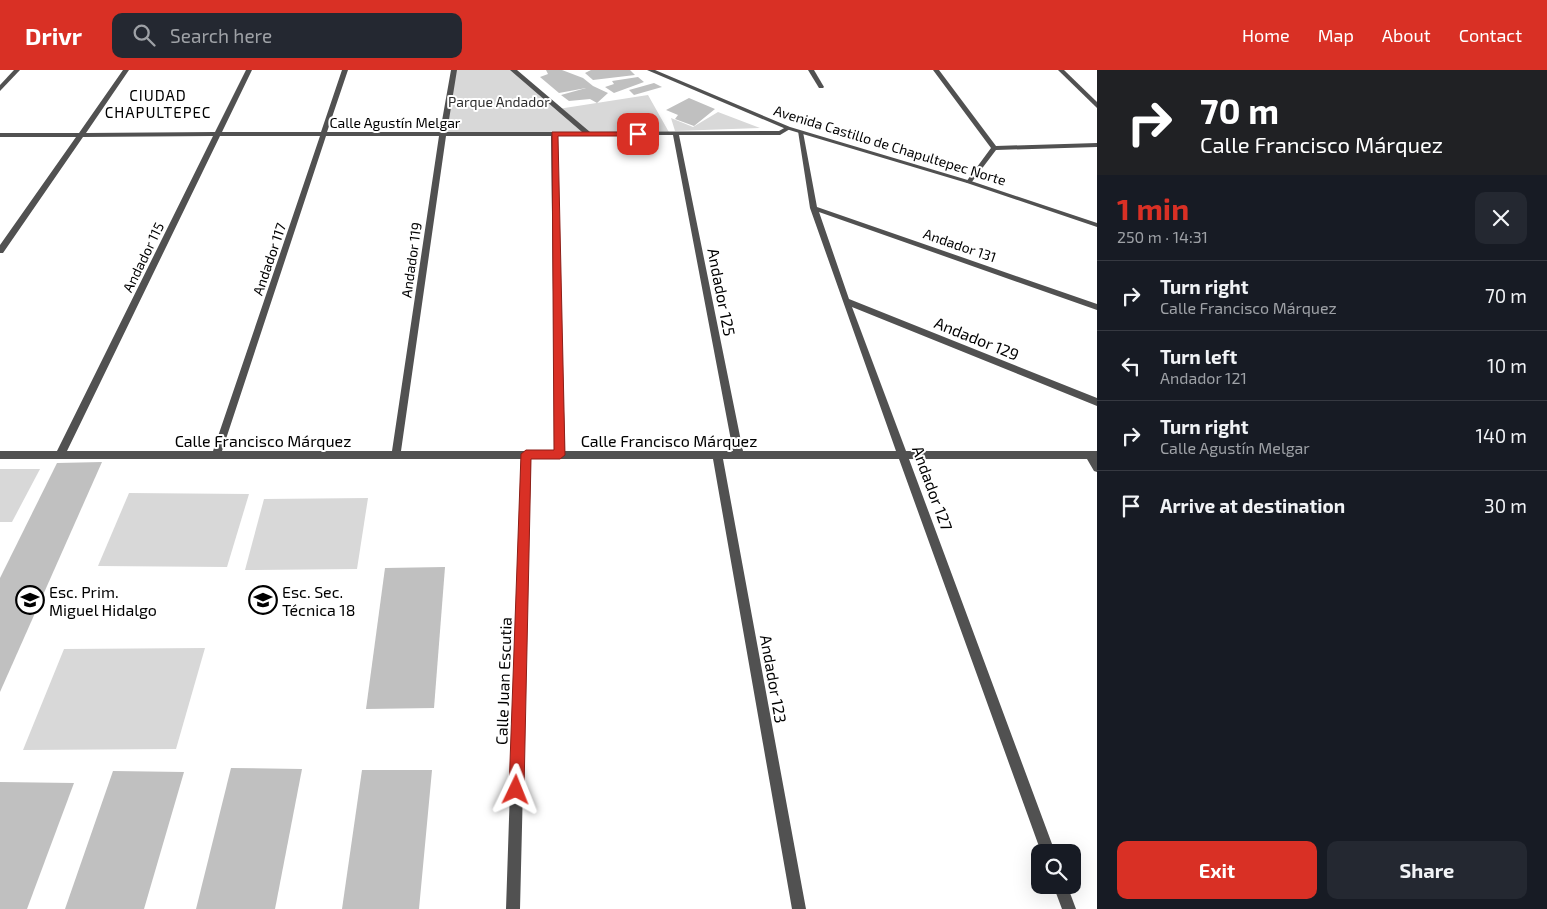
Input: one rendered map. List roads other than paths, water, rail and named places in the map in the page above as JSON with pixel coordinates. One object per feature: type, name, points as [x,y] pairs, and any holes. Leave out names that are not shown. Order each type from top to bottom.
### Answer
[{"type":"street","points":[[0,89],[17,70]]},
{"type":"street","points":[[0,251],[126,70]]},
{"type":"street","name":"Andador 115","points":[[60,455],[250,70]]},
{"type":"street","name":"Andador 117","points":[[216,455],[345,70]]},
{"type":"street","name":"Andador 119","points":[[396,455],[442,134],[454,70]]},
{"type":"street","points":[[513,70],[589,134]]},
{"type":"street","name":"Avenida Castillo de Chapultepec Norte","points":[[650,70],[788,128],[969,182],[1097,225]]},
{"type":"street","points":[[811,70],[821,87]]},
{"type":"street","points":[[936,70],[994,148]]},
{"type":"street","points":[[1061,70],[1097,106]]},
{"type":"street","name":"Calle Agustín Melgar","points":[[0,135],[676,134],[780,133],[788,128]]},
{"type":"street","name":"Andador 127","points":[[800,132],[814,208],[846,301],[1045,844]]},
{"type":"street","points":[[554,134],[560,455]]},
{"type":"street","name":"Andador 125","points":[[676,134],[738,455]]},
{"type":"street","points":[[994,148],[1097,145]]},
{"type":"street","points":[[969,182],[994,148]]},
{"type":"street","name":"Andador 131","points":[[814,208],[1097,307]]},
{"type":"street","name":"Andador 129","points":[[846,301],[1097,402]]},
{"type":"street","name":"Calle Juan Escutia","points":[[513,909],[526,454]]},
{"type":"street","name":"Andador 123","points":[[717,454],[799,909]]},
{"type":"street","name":"Calle Francisco Márquez","points":[[0,455],[1093,455]]},
{"type":"street","points":[[1093,455],[1097,468]]},
{"type":"street","points":[[1063,894],[1069,909]]},
{"type":"place","name":"Esc. Prim. Miguel Hidalgo","points":[[30,600]]},
{"type":"place","name":"Esc. Sec. Técnica 18","points":[[263,600]]},
{"type":"district","name":"CIUDAD CHAPULTEPEC","points":[[158,104]]},
{"type":"park label","name":"Parque Andador","points":[[499,101]]}]
